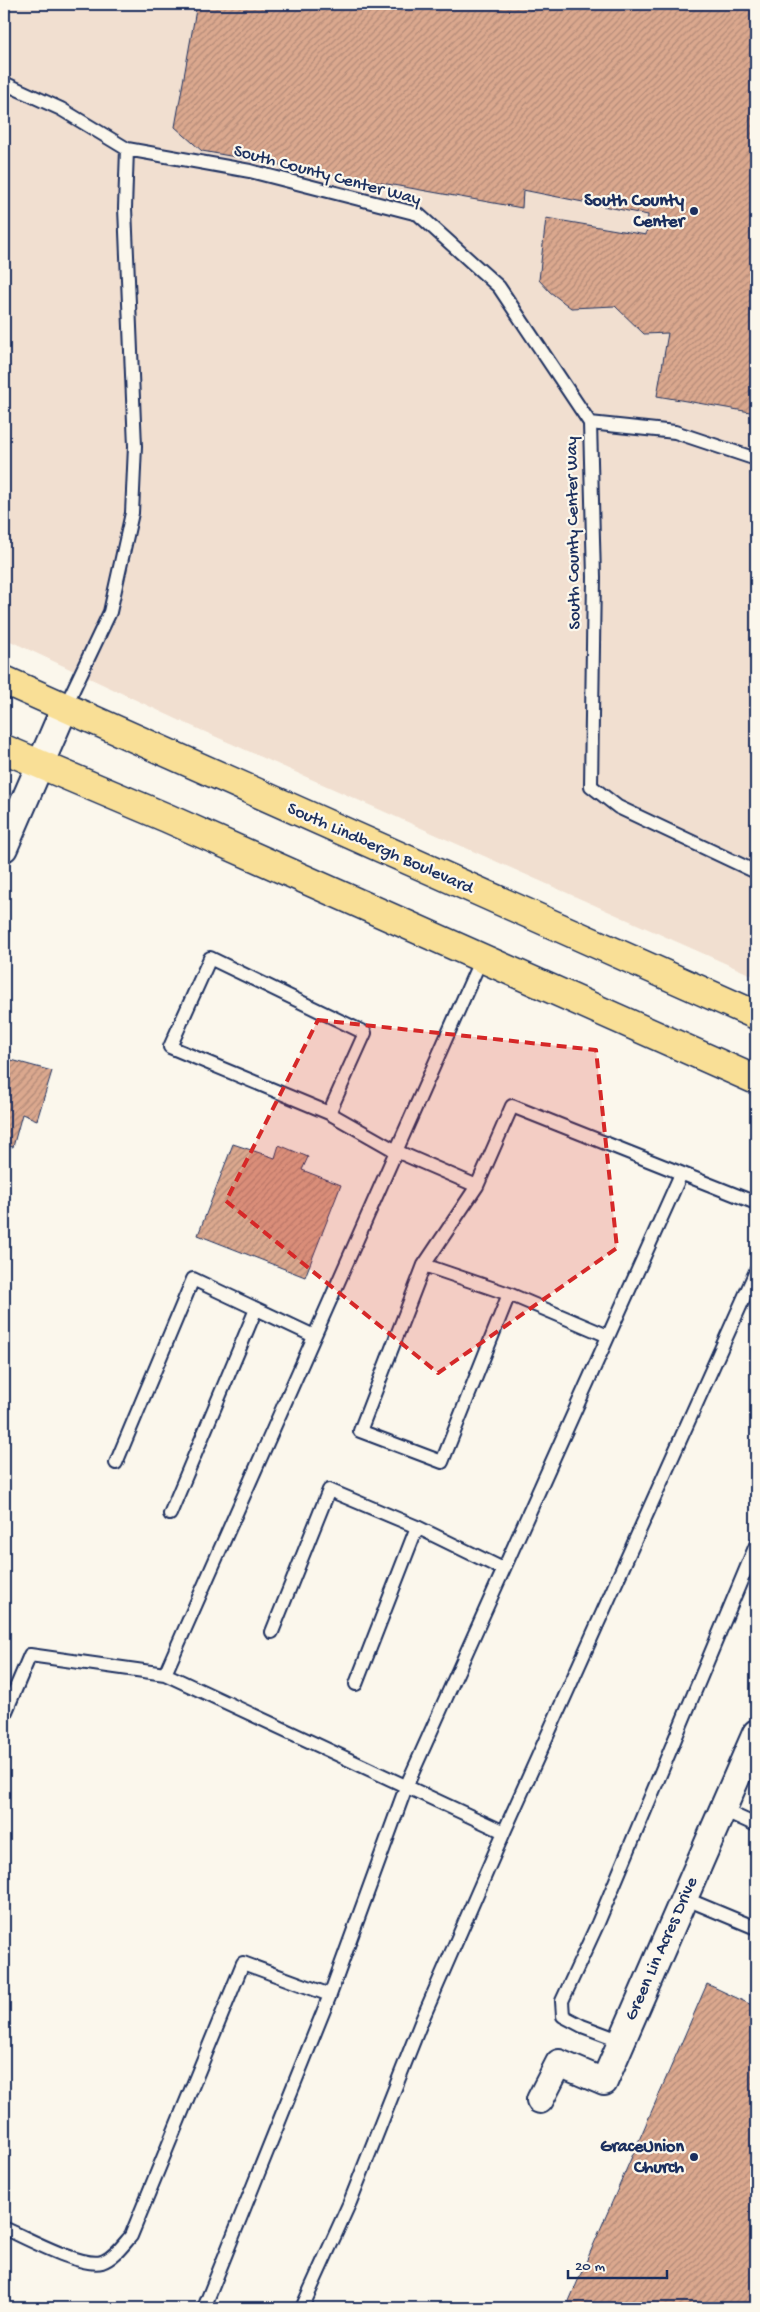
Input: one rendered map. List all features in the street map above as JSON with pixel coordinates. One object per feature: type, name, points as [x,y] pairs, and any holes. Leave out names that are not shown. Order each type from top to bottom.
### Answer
[{"type":"main road","name":"South Lindbergh Boulevard","points":[[4,680],[756,1015]]},
{"type":"main road","points":[[4,749],[756,1080]]},
{"type":"street","points":[[4,848],[65,708]]},
{"type":"street","name":"Green Lin Acres Drive","points":[[540,2100],[559,2063],[604,2082],[756,1733]]},
{"type":"lane","name":"South County Center Way","points":[[4,83],[61,109],[127,149],[250,171],[418,214],[499,287],[590,423],[594,577],[591,786],[618,807],[756,872]]},
{"type":"lane","points":[[65,708],[110,612],[132,512],[135,446],[125,208],[127,149]]},
{"type":"lane","points":[[590,423],[675,432],[756,459]]},
{"type":"lane","points":[[329,1113],[365,1032],[210,958],[170,1047],[329,1113],[396,1150],[477,1186]]},
{"type":"lane","points":[[165,1674],[481,959]]},
{"type":"lane","points":[[509,1294],[442,1462],[360,1431],[424,1265],[477,1186],[512,1106],[756,1203]]},
{"type":"lane","points":[[204,2308],[330,1995],[406,1787],[681,1174]]},
{"type":"lane","points":[[424,1265],[509,1294],[608,1336]]},
{"type":"lane","points":[[302,2308],[350,2202],[422,2020],[504,1832],[756,1271]]},
{"type":"lane","points":[[116,1463],[194,1279],[314,1336]]},
{"type":"lane","points":[[170,1514],[256,1309]]},
{"type":"lane","points":[[272,1632],[329,1490],[416,1526],[503,1569]]},
{"type":"lane","points":[[356,1684],[416,1526]]},
{"type":"lane","points":[[622,2041],[582,2026],[563,2016],[562,2001],[598,1923],[756,1545]]},
{"type":"lane","points":[[4,1716],[30,1655],[165,1674],[504,1832]]},
{"type":"lane","points":[[722,1810],[756,1825]]},
{"type":"lane","points":[[684,1898],[756,1928]]},
{"type":"lane","points":[[4,2228],[78,2261],[102,2262],[118,2251],[131,2236],[243,1963],[330,1995]]},
{"type":"highlighted area","points":[[318,1020],[596,1050],[617,1248],[438,1373],[226,1201]]},
{"type":"shaded area","points":[[4,4],[756,4],[756,977],[185,723],[4,638]]},
{"type":"building","name":"South County Center","points":[[197,4],[756,4],[756,413],[657,396],[668,333],[644,334],[615,306],[571,308],[550,292],[539,280],[546,218],[646,235],[648,215],[523,190],[522,208],[202,151],[175,127]]},
{"type":"building","points":[[4,1058],[52,1071],[37,1120],[22,1114],[13,1147],[4,1145]]},
{"type":"building","points":[[233,1144],[275,1158],[279,1145],[308,1157],[302,1170],[341,1185],[305,1277],[198,1235]]},
{"type":"building","name":"GraceUnion Church","points":[[707,1984],[756,2007],[756,2308],[566,2308]]},
{"type":"place","name":"South County Center","points":[[694,211]]},
{"type":"place","name":"GraceUnion Church","points":[[694,2157]]}]
